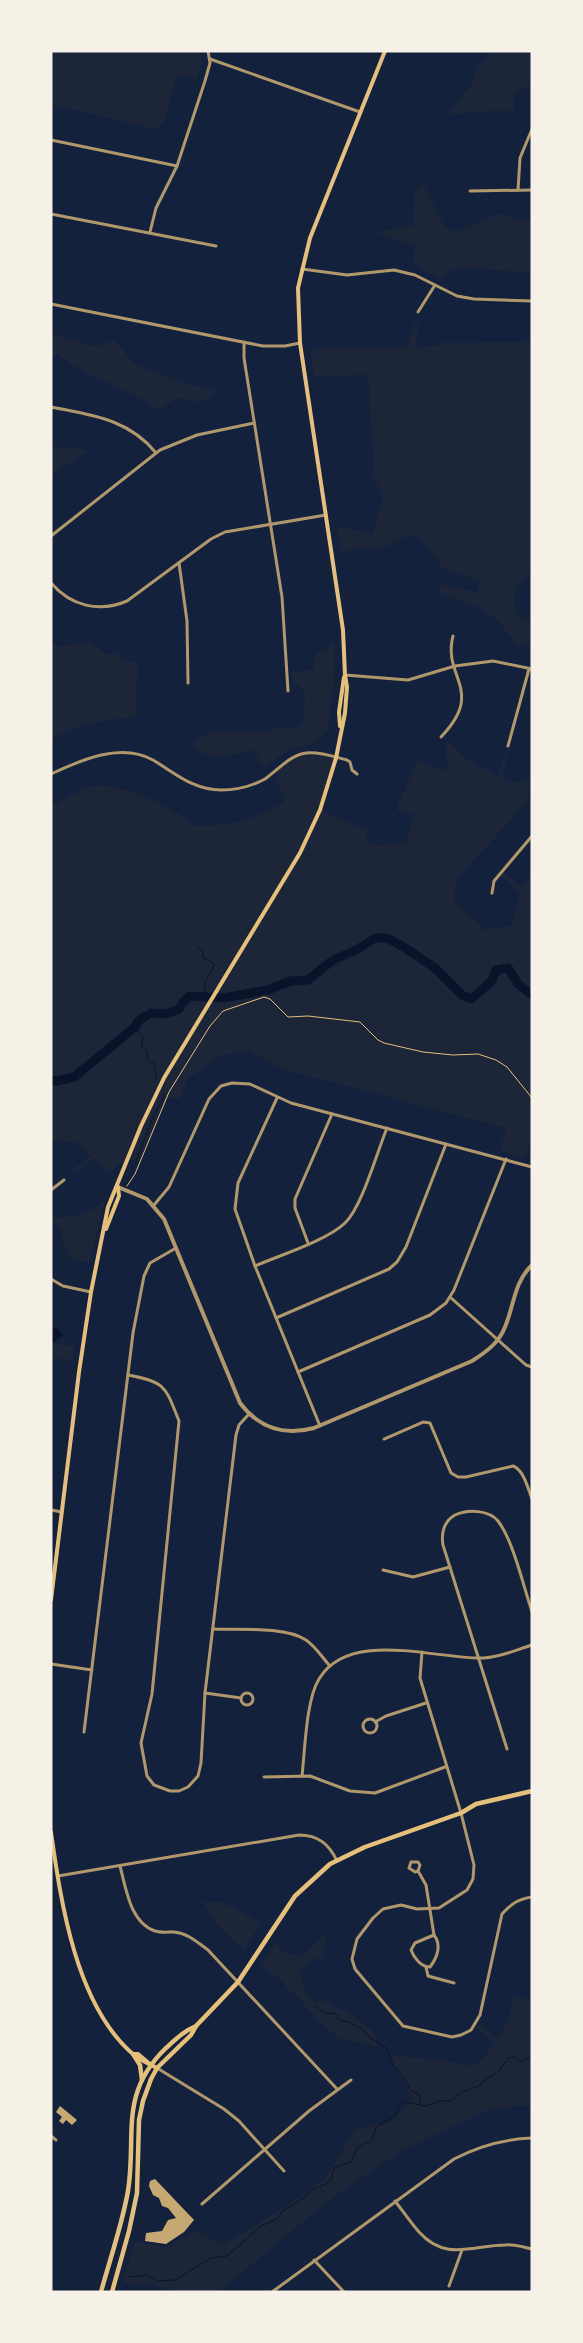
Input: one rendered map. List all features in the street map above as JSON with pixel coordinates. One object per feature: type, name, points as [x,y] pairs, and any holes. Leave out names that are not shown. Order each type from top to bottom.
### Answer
[{"type":"main road","points":[[51,1600],[91,1292],[108,1207],[156,1096],[216,990],[300,853],[326,795],[336,758],[345,714],[347,687],[344,675],[341,609],[300,342],[298,304],[301,269],[310,238],[385,51]]},
{"type":"main road","points":[[112,2292],[129,2231],[136,2193],[139,2120],[143,2101],[157,2068],[191,2035],[196,2026],[238,1982],[295,1896],[317,1875],[337,1860],[365,1847],[460,1813],[476,1804],[532,1791]]},
{"type":"main road","points":[[51,1832],[67,1925],[85,1980],[104,2019],[140,2065],[142,2080]]},
{"type":"main road","points":[[102,2292],[128,2192],[131,2119],[135,2096],[151,2065],[185,2030],[196,2026]]},
{"type":"main road","points":[[133,2054],[138,2054],[157,2068]]},
{"type":"street","points":[[150,232],[156,208],[177,166],[205,81],[210,59],[208,51]]},
{"type":"street","points":[[210,59],[360,112]]},
{"type":"street","points":[[518,190],[520,158],[532,129]]},
{"type":"street","points":[[51,140],[177,166]]},
{"type":"street","points":[[470,190],[532,190]]},
{"type":"street","points":[[51,214],[216,246]]},
{"type":"street","points":[[301,269],[347,275],[394,270],[415,276],[457,296],[474,299],[532,301]]},
{"type":"street","points":[[418,312],[435,285]]},
{"type":"street","points":[[51,304],[276,347],[300,342]]},
{"type":"street","points":[[244,342],[254,423],[282,597],[288,691]]},
{"type":"street","points":[[51,407],[110,419],[138,435],[156,453]]},
{"type":"street","points":[[51,536],[156,453],[197,435],[254,423]]},
{"type":"street","points":[[51,583],[60,592],[77,603],[106,607],[127,601],[212,539],[225,532],[327,515]]},
{"type":"street","points":[[179,563],[187,621],[188,684]]},
{"type":"street","points":[[441,737],[453,725],[462,705],[461,687],[450,647],[453,636]]},
{"type":"street","points":[[344,675],[408,680],[455,666],[493,661],[530,669],[508,746]]},
{"type":"street","points":[[51,774],[90,758],[113,754],[136,754],[151,759],[192,784],[209,789],[228,790],[248,786],[264,779],[284,764],[304,753],[350,762],[352,770],[357,774]]},
{"type":"street","points":[[492,893],[494,881],[532,836]]},
{"type":"street","points":[[154,1205],[169,1187],[209,1099],[215,1090],[220,1086],[238,1082],[250,1084],[277,1098],[332,1114],[532,1167]]},
{"type":"street","points":[[277,1098],[238,1183],[235,1198],[237,1218],[320,1426]]},
{"type":"street","points":[[308,1243],[295,1208],[295,1199],[332,1114]]},
{"type":"street","points":[[255,1266],[337,1229],[352,1214],[386,1128]]},
{"type":"street","points":[[276,1318],[377,1275],[397,1262],[406,1247],[446,1144]]},
{"type":"street","points":[[298,1372],[440,1309],[450,1297],[506,1160]]},
{"type":"street","points":[[51,1190],[64,1180]]},
{"type":"street","points":[[118,1187],[138,1194],[154,1205],[164,1219],[233,1388],[248,1414],[267,1427],[283,1431],[300,1432],[320,1426],[472,1361],[486,1352],[498,1339],[505,1327],[517,1286],[532,1265]]},
{"type":"street","points":[[84,1732],[133,1333],[144,1276],[150,1262],[176,1248]]},
{"type":"street","points":[[51,1279],[63,1286],[91,1292]]},
{"type":"street","points":[[450,1297],[526,1365],[532,1366]]},
{"type":"street","points":[[128,1375],[154,1380],[164,1387],[179,1421],[152,1694],[141,1743],[147,1776],[154,1785],[170,1791],[188,1787],[198,1776],[201,1763],[205,1693],[236,1435],[239,1424],[248,1414]]},
{"type":"street","points":[[384,1439],[423,1422],[430,1423],[452,1473],[458,1477],[466,1477],[513,1466],[518,1468],[521,1473],[532,1499]]},
{"type":"street","points":[[51,1510],[62,1512]]},
{"type":"street","points":[[507,1749],[441,1536],[445,1524],[455,1515],[464,1512],[479,1512],[490,1514],[497,1520],[505,1531],[532,1612]]},
{"type":"street","points":[[383,1570],[401,1576],[413,1577],[450,1568]]},
{"type":"street","points":[[213,1628],[278,1632],[299,1636],[314,1647],[330,1666]]},
{"type":"street","points":[[302,1776],[312,1695],[318,1679],[330,1666],[346,1656],[373,1650],[395,1649],[479,1658],[505,1654],[532,1645]]},
{"type":"street","points":[[422,1652],[420,1678],[474,1865],[473,1878],[467,1890],[439,1908],[417,1909],[400,1905],[383,1909],[357,1938],[352,1959],[361,1978],[403,2026],[452,2037],[461,2035],[471,2030],[480,2015],[502,1914],[512,1903],[532,1897]]},
{"type":"street","points":[[51,1664],[92,1670]]},
{"type":"street","points":[[205,1693],[241,1698]]},
{"type":"street","points":[[375,1722],[386,1716],[426,1703]]},
{"type":"street","points":[[371,1719],[375,1722],[376,1727],[373,1731],[368,1732],[364,1730],[363,1724],[366,1720],[371,1719]]},
{"type":"street","points":[[264,1777],[302,1776],[322,1779],[350,1791],[375,1793],[445,1767]]},
{"type":"street","points":[[58,1876],[307,1835],[323,1841],[337,1860]]},
{"type":"street","points":[[120,1866],[128,1897],[137,1917],[144,1925],[156,1932],[177,1932],[193,1939],[208,1950],[337,2089]]},
{"type":"street","points":[[418,1871],[426,1885],[434,1935],[438,1944],[436,1955],[430,1966],[426,1967]]},
{"type":"street","points":[[434,1935],[414,1943],[411,1950],[417,1961],[426,1967],[428,1976],[454,1983]]},
{"type":"street","points":[[157,2068],[224,2108],[239,2121],[284,2171]]},
{"type":"street","points":[[202,2204],[337,2089],[351,2080]]},
{"type":"street","points":[[51,2136],[56,2140]]},
{"type":"street","points":[[272,2292],[440,2168],[468,2152],[500,2141],[532,2138]]},
{"type":"street","points":[[396,2201],[426,2238],[450,2249],[462,2250],[506,2244],[532,2248]]},
{"type":"street","points":[[449,2286],[462,2250]]},
{"type":"street","points":[[314,2260],[344,2292]]},
{"type":"path","points":[[126,1190],[169,1092],[210,1026],[223,1011],[264,997],[270,1000],[288,1017],[308,1016],[360,1022],[384,1043],[423,1052],[453,1055],[478,1054],[496,1060],[507,1067],[532,1098]]},
{"type":"shaded area","points":[[51,51],[201,51],[202,62],[197,80],[184,75],[176,78],[164,122],[152,131],[144,126],[51,105]]},
{"type":"shaded area","points":[[487,51],[532,51],[532,82],[514,95],[513,111],[448,115],[473,82],[477,67],[487,58]]},
{"type":"shaded area","points":[[423,184],[445,227],[457,232],[499,213],[517,219],[532,220],[532,273],[467,268],[451,270],[441,280],[413,263],[415,246],[376,233],[413,225],[414,191]]},
{"type":"shaded area","points":[[414,321],[419,324],[415,347],[440,346],[439,343],[524,342],[532,337],[532,571],[518,586],[515,603],[519,617],[532,621],[532,641],[516,645],[500,622],[477,607],[439,593],[441,584],[477,592],[480,581],[444,569],[421,539],[407,536],[379,550],[358,547],[341,554],[337,526],[373,534],[383,495],[370,472],[374,469],[368,375],[314,376],[310,349],[408,347]]},
{"type":"shaded area","points":[[51,334],[96,347],[114,339],[133,363],[182,382],[219,391],[201,402],[177,398],[158,410],[133,395],[81,370],[57,354],[51,356]]},
{"type":"shaded area","points":[[51,446],[90,450],[51,474]]},
{"type":"shaded area","points":[[335,638],[334,676],[328,730],[315,743],[292,749],[263,767],[254,749],[238,754],[215,756],[193,748],[199,737],[217,732],[264,732],[276,728],[298,727],[304,721],[305,690],[293,681],[292,672],[313,670],[316,652],[327,650]]},
{"type":"shaded area","points":[[91,642],[106,654],[119,653],[121,660],[138,662],[136,704],[138,716],[83,726],[51,738],[51,643],[58,647]]},
{"type":"shaded area","points":[[449,742],[467,759],[498,776],[504,754],[508,755],[502,778],[511,783],[529,780],[528,801],[457,879],[454,901],[485,930],[512,925],[520,893],[501,876],[504,872],[522,887],[532,874],[532,1136],[525,1157],[500,1151],[506,1128],[285,1070],[247,1050],[218,1057],[189,1078],[179,1099],[166,1098],[138,1163],[128,1158],[109,1173],[94,1159],[74,1173],[72,1170],[91,1156],[75,1142],[54,1141],[51,1144],[51,807],[89,787],[114,787],[160,804],[174,811],[195,826],[232,823],[252,818],[285,802],[274,772],[297,758],[316,755],[336,758],[320,810],[370,831],[366,837],[367,842],[375,846],[406,843],[414,815],[396,810],[418,759],[439,770],[449,768],[445,745]]},
{"type":"shaded area","points":[[105,1199],[89,1263],[69,1258],[60,1230],[51,1218],[74,1216],[87,1212],[94,1209]]},
{"type":"shaded area","points":[[51,1327],[57,1328],[63,1335],[51,1344]]},
{"type":"shaded area","points":[[51,1344],[75,1346],[73,1361],[51,1358]]},
{"type":"shaded area","points":[[203,1902],[223,1902],[261,1923],[244,1950],[216,1924]]},
{"type":"shaded area","points":[[323,1936],[326,1937],[323,1958],[311,1960],[300,1972],[304,1989],[315,2003],[328,2000],[336,2009],[345,2009],[376,2034],[378,2047],[339,2038],[313,2016],[300,1999],[281,1980],[261,1967],[275,1942],[284,1953],[302,1956]]},
{"type":"shaded area","points":[[514,1996],[532,2001],[532,2105],[490,2109],[403,2150],[337,2194],[219,2291],[180,2292],[149,2284],[122,2283],[135,2241],[166,2247],[196,2231],[223,2245],[325,2179],[355,2129],[391,2121],[412,2100],[406,2085],[388,2055],[433,2059],[475,2066],[495,2044],[476,2027],[480,2023],[497,2039],[509,2019]]},
{"type":"building","points":[[60,2106],[77,2120],[72,2125],[66,2120],[63,2124],[59,2121],[62,2117],[56,2112]]},
{"type":"building","points":[[155,2179],[194,2220],[184,2232],[166,2244],[145,2241],[146,2233],[162,2231],[168,2220],[176,2218],[168,2208],[162,2206],[159,2198],[153,2195],[149,2186],[150,2181]]},
{"type":"waterway","points":[[51,1080],[57,1081],[74,1077],[135,1027],[138,1021],[151,1013],[165,1014],[179,1009],[190,996],[224,998],[268,990],[290,981],[308,980],[333,960],[358,949],[375,938],[387,938],[404,947],[435,968],[462,995],[471,999],[492,981],[496,970],[508,968],[518,984],[532,995]]},
{"type":"waterway","points":[[198,947],[203,952],[203,958],[212,962],[214,966],[204,984],[206,996]]},
{"type":"waterway","points":[[135,1027],[143,1038],[141,1047],[147,1051],[147,1058],[154,1062],[156,1078]]},
{"type":"waterway","points":[[136,1162],[154,1115],[164,1097],[163,1094]]},
{"type":"waterway","points":[[315,2006],[326,2014],[335,2013],[341,2021],[349,2022],[363,2030],[370,2038],[387,2048],[393,2065],[406,2080],[410,2090],[420,2095],[420,2103]]},
{"type":"waterway","points":[[129,2277],[148,2275],[157,2281],[175,2280],[211,2258],[227,2256],[261,2226],[275,2220],[285,2209],[304,2198],[312,2190],[326,2184],[331,2179],[334,2168],[352,2161],[357,2148],[372,2140],[376,2127],[395,2116],[401,2104],[406,2102],[425,2106],[440,2101],[451,2101],[462,2092],[479,2086],[483,2081],[499,2071],[508,2058],[514,2057],[520,2061],[532,2057]]}]
